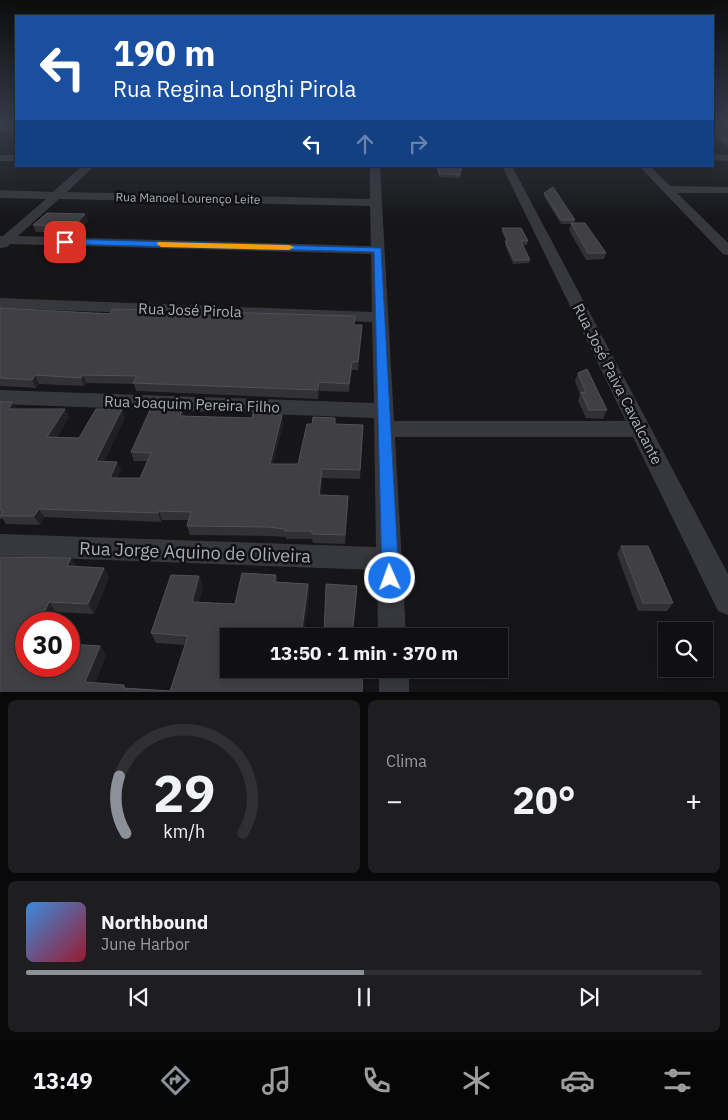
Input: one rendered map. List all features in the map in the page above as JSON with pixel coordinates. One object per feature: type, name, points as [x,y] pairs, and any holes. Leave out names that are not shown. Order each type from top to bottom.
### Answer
[{"type":"street","points":[[0,158],[15,158]]},
{"type":"street","points":[[714,158],[728,158]]},
{"type":"street","points":[[2,242],[88,167]]},
{"type":"street","points":[[375,167],[392,628]]},
{"type":"street","name":"Rua José Paiva Cavalcante","points":[[509,167],[728,602]]},
{"type":"street","points":[[645,167],[728,251]]},
{"type":"street","points":[[667,189],[728,190]]},
{"type":"street","name":"Rua Manoel Lourenço Leite","points":[[0,194],[376,203]]},
{"type":"street","points":[[710,233],[728,233]]},
{"type":"street","points":[[2,242],[378,250]]},
{"type":"street","name":"Rua José Pirola","points":[[0,303],[381,317]]},
{"type":"street","name":"Rua Joaquim Pereira Filho","points":[[0,397],[384,420],[640,429]]},
{"type":"street","name":"Rua Jorge Aquino de Oliveira","points":[[0,545],[390,559]]},
{"type":"street","points":[[394,678],[394,692]]},
{"type":"building","points":[[437,167],[462,167],[460,175],[439,173]]},
{"type":"building","points":[[553,187],[575,220],[561,220],[544,193]]},
{"type":"building","points":[[47,213],[85,214],[74,226],[33,225]]},
{"type":"building","points":[[571,223],[585,223],[606,253],[588,253]]},
{"type":"building","points":[[502,228],[521,228],[528,241],[521,241],[530,260],[514,260],[505,241],[508,241]]},
{"type":"building","points":[[0,308],[110,314],[113,309],[355,316],[354,325],[362,325],[358,362],[352,362],[349,384],[319,382],[318,390],[133,383],[137,376],[83,375],[81,378],[35,375],[32,380],[0,378]]},
{"type":"building","points":[[587,369],[607,410],[589,410],[581,392],[586,393],[578,373]]},
{"type":"building","points":[[0,402],[13,402],[8,409],[65,409],[47,437],[79,438],[96,409],[122,409],[96,461],[117,462],[110,478],[140,478],[151,453],[131,452],[150,410],[182,410],[180,416],[252,418],[253,414],[282,415],[270,464],[298,464],[307,424],[312,424],[313,417],[335,418],[335,424],[363,425],[360,470],[322,469],[319,495],[348,496],[345,535],[312,534],[312,531],[285,531],[285,529],[268,527],[187,526],[191,512],[159,511],[158,513],[39,509],[34,516],[0,516],[3,511],[0,510]]},
{"type":"building","points":[[621,546],[648,546],[673,603],[643,603]]},
{"type":"building","points":[[0,557],[71,558],[67,566],[104,568],[88,604],[49,602],[44,612],[15,612],[15,677],[80,677],[80,645],[100,646],[85,682],[124,685],[123,688],[170,691],[188,636],[151,633],[171,575],[199,576],[192,602],[235,604],[242,573],[276,575],[274,582],[308,584],[302,628],[220,628],[220,678],[363,678],[362,692],[0,692]]},
{"type":"building","points":[[326,584],[357,586],[353,628],[324,628]]},
{"type":"slow traffic","points":[[161,244],[289,247]]},
{"type":"route","points":[[65,242],[378,250],[390,578]]}]
